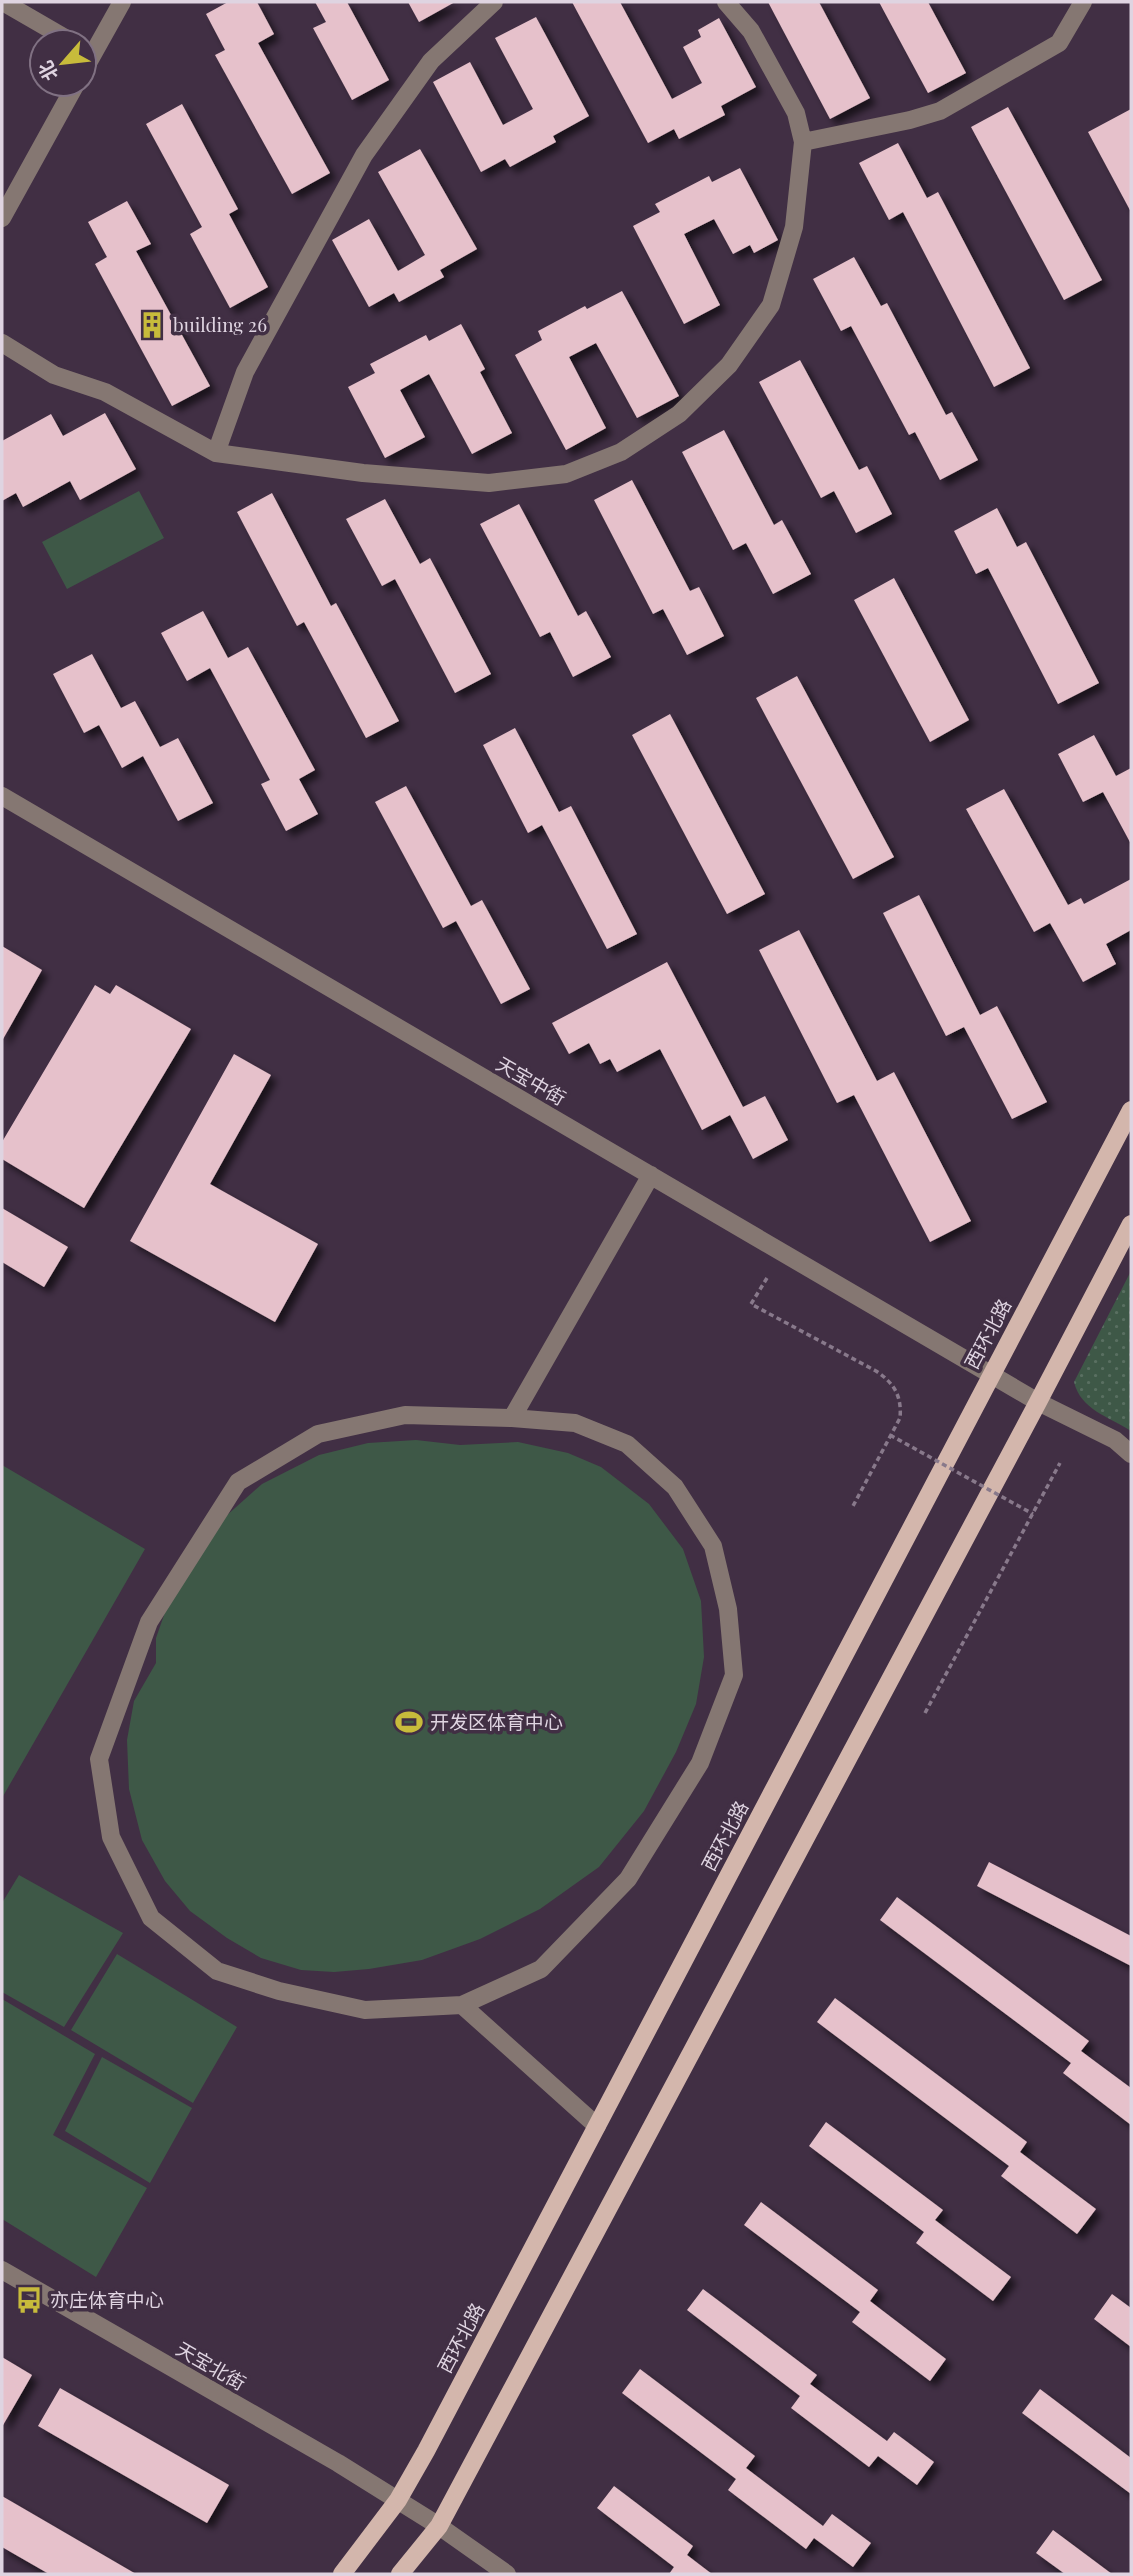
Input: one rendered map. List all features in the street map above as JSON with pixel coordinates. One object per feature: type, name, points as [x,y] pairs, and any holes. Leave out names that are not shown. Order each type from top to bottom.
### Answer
[{"type":"main road","name":"西环北路","points":[[342,2574],[398,2500],[1131,1110]]},
{"type":"main road","points":[[400,2574],[439,2526],[1131,1224]]},
{"type":"street","points":[[3,2],[48,28]]},
{"type":"street","points":[[98,40],[122,2]]},
{"type":"street","points":[[216,453],[245,372],[364,155],[431,61],[494,2]]},
{"type":"street","points":[[2,344],[54,375],[105,393],[216,453],[363,473],[489,483],[566,474],[621,452],[680,414],[729,365],[771,305],[794,227],[803,142],[796,113],[751,31],[726,2]]},
{"type":"street","points":[[803,142],[910,120],[940,111],[1059,43],[1083,2]]},
{"type":"street","points":[[2,218],[68,98]]},
{"type":"street","name":"天宝中街","points":[[2,796],[1038,1402],[1115,1440],[1131,1454]]},
{"type":"street","points":[[512,1418],[650,1175]]},
{"type":"street","points":[[405,1415],[512,1418],[575,1423],[627,1444],[675,1487],[713,1546],[728,1609],[734,1675],[700,1763],[628,1879],[541,1969],[462,2005],[365,2010],[279,1992],[217,1971],[151,1918],[111,1837],[99,1759],[149,1622],[239,1482],[318,1434],[405,1415]]},
{"type":"street","points":[[462,2005],[597,2126]]},
{"type":"street","name":"天宝北街","points":[[2,2270],[338,2463],[439,2526],[507,2574]]},
{"type":"path","points":[[767,1279],[751,1304],[888,1379],[896,1390],[901,1404],[900,1418],[853,1506]]},
{"type":"path","points":[[890,1435],[1033,1514]]},
{"type":"path","points":[[925,1713],[1060,1463]]},
{"type":"green space","points":[[139,491],[164,538],[67,589],[42,542]]},
{"type":"green space","points":[[1131,1271],[1131,1431],[1089,1406],[1074,1382]]},
{"type":"green space","name":"开发区体育中心","points":[[416,1440],[460,1445],[518,1442],[568,1453],[601,1467],[649,1504],[683,1549],[701,1601],[704,1657],[696,1704],[676,1752],[644,1811],[599,1867],[540,1909],[480,1939],[422,1960],[334,1972],[301,1970],[261,1958],[227,1938],[190,1911],[165,1881],[142,1840],[129,1789],[127,1740],[134,1701],[156,1663],[156,1638],[170,1598],[226,1516],[262,1484],[319,1455],[368,1443]]},
{"type":"green space","points":[[2,1465],[145,1549],[2,1798]]},
{"type":"green space","points":[[19,1875],[123,1933],[64,2027],[2,1992],[2,1903]]},
{"type":"green space","points":[[117,1954],[237,2027],[193,2103],[71,2030]]},
{"type":"green space","points":[[2,1999],[95,2054],[53,2135],[147,2188],[96,2277],[2,2219]]},
{"type":"green space","points":[[102,2057],[192,2108],[150,2183],[65,2131]]},
{"type":"building","points":[[228,2],[257,2],[274,34],[258,43],[330,173],[292,194],[215,55],[225,50],[206,14]]},
{"type":"building","points":[[315,2],[347,2],[389,80],[352,100],[313,28],[326,22]]},
{"type":"building","points":[[408,2],[455,2],[419,22]]},
{"type":"building","points":[[572,2],[620,2],[672,99],[702,83],[683,47],[701,37],[698,30],[719,18],[756,87],[721,106],[725,115],[679,139],[674,129],[648,143]]},
{"type":"building","points":[[768,2],[819,2],[870,98],[830,119]]},
{"type":"building","points":[[879,2],[928,2],[966,73],[928,93]]},
{"type":"building","points":[[536,17],[589,116],[553,136],[556,142],[510,167],[505,159],[481,172],[433,82],[470,62],[503,125],[533,109],[495,38]]},
{"type":"building","points":[[182,104],[238,209],[229,214],[268,287],[230,308],[190,234],[202,227],[146,124]]},
{"type":"building","points":[[1008,107],[1102,280],[1064,300],[971,127]]},
{"type":"building","points":[[1131,109],[1131,212],[1088,132]]},
{"type":"building","points":[[898,143],[927,198],[938,192],[1030,368],[994,387],[903,212],[889,220],[859,163]]},
{"type":"building","points":[[420,149],[477,249],[440,270],[444,277],[399,302],[394,293],[369,307],[332,240],[369,219],[398,271],[425,255],[378,172]]},
{"type":"building","points":[[740,168],[778,240],[754,253],[750,245],[733,254],[714,219],[684,234],[720,305],[684,324],[633,226],[660,212],[655,204],[709,176],[712,182]]},
{"type":"building","name":"building 26","points":[[127,201],[151,244],[136,251],[210,386],[172,406],[95,264],[107,257],[88,222]]},
{"type":"building","points":[[854,257],[881,306],[887,303],[946,415],[952,412],[978,460],[940,480],[915,432],[909,435],[851,326],[841,331],[813,279]]},
{"type":"building","points":[[622,291],[679,396],[637,418],[596,343],[569,357],[606,428],[566,450],[515,355],[542,340],[538,331],[585,306],[587,309]]},
{"type":"building","points":[[461,324],[485,369],[480,372],[512,433],[472,454],[429,374],[400,390],[425,437],[385,458],[348,387],[375,373],[370,364],[426,335],[429,341]]},
{"type":"building","points":[[800,360],[859,470],[867,466],[892,514],[856,533],[834,491],[821,498],[759,382]]},
{"type":"building","points":[[105,413],[136,469],[80,500],[70,481],[23,507],[16,493],[2,501],[2,441],[51,414],[63,436]]},
{"type":"building","points":[[724,430],[774,525],[782,520],[811,574],[773,594],[746,543],[733,550],[682,452]]},
{"type":"building","points":[[632,480],[690,591],[699,587],[724,636],[687,655],[663,609],[653,614],[594,500]]},
{"type":"building","points":[[272,493],[331,606],[336,603],[399,721],[366,738],[304,622],[297,626],[237,512]]},
{"type":"building","points":[[385,499],[420,564],[430,558],[491,674],[455,693],[395,579],[382,586],[346,519]]},
{"type":"building","points":[[519,504],[578,616],[586,611],[611,657],[573,677],[550,632],[540,637],[480,524]]},
{"type":"building","points":[[997,508],[1017,547],[1026,542],[1099,683],[1058,704],[988,568],[976,574],[954,531]]},
{"type":"building","points":[[894,578],[969,720],[930,742],[854,600]]},
{"type":"building","points":[[203,611],[228,658],[248,647],[315,770],[299,779],[318,814],[286,831],[261,784],[270,780],[210,668],[187,681],[161,633]]},
{"type":"building","points":[[92,654],[121,708],[135,701],[160,747],[178,738],[213,803],[178,821],[143,756],[122,768],[99,725],[84,733],[53,674]]},
{"type":"building","points":[[797,676],[894,857],[853,879],[756,698]]},
{"type":"building","points":[[670,714],[765,894],[727,914],[632,735]]},
{"type":"building","points":[[515,728],[559,812],[571,806],[637,934],[607,949],[542,825],[528,833],[483,745]]},
{"type":"building","points":[[1094,735],[1116,776],[1131,768],[1131,844],[1103,792],[1083,802],[1058,754]]},
{"type":"building","points":[[406,786],[471,906],[482,900],[530,989],[501,1004],[456,921],[443,928],[375,802]]},
{"type":"building","points":[[1004,789],[1068,905],[1081,898],[1084,904],[1131,879],[1131,930],[1106,944],[1116,964],[1083,982],[1050,923],[1034,932],[966,809]]},
{"type":"building","points":[[919,895],[980,1015],[997,1006],[1047,1102],[1012,1119],[964,1027],[946,1036],[883,913]]},
{"type":"building","points":[[799,930],[877,1081],[894,1072],[971,1221],[930,1242],[854,1095],[837,1103],[759,950]]},
{"type":"building","points":[[2,946],[42,970],[2,1041]]},
{"type":"building","points":[[667,962],[743,1107],[765,1096],[788,1140],[753,1159],[730,1115],[702,1130],[660,1049],[617,1072],[610,1059],[600,1064],[589,1043],[569,1054],[552,1023]]},
{"type":"building","points":[[95,985],[110,994],[116,985],[191,1029],[84,1208],[2,1159],[2,1142]]},
{"type":"building","points":[[234,1054],[271,1075],[210,1184],[318,1244],[275,1322],[130,1241]]},
{"type":"building","points":[[2,1208],[68,1247],[44,1287],[2,1262]]},
{"type":"building","points":[[989,1862],[1131,1936],[1131,1966],[977,1886]]},
{"type":"building","points":[[897,1897],[1089,2041],[1081,2051],[1131,2088],[1131,2125],[1063,2073],[1071,2063],[880,1920]]},
{"type":"building","points":[[835,1998],[1027,2142],[1020,2152],[1096,2209],[1077,2234],[1001,2176],[1009,2166],[817,2022]]},
{"type":"building","points":[[826,2122],[943,2210],[935,2220],[1011,2277],[993,2301],[916,2243],[924,2232],[809,2146]]},
{"type":"building","points":[[761,2202],[878,2290],[870,2301],[946,2359],[930,2381],[852,2322],[860,2312],[744,2225]]},
{"type":"building","points":[[703,2289],[817,2375],[810,2384],[887,2441],[894,2432],[934,2462],[917,2485],[878,2456],[869,2467],[791,2408],[800,2396],[687,2310]]},
{"type":"building","points":[[1112,2294],[1131,2308],[1131,2347],[1094,2319]]},
{"type":"building","points":[[2,2357],[32,2375],[2,2427]]},
{"type":"building","points":[[640,2369],[755,2456],[746,2468],[823,2526],[832,2514],[871,2543],[853,2567],[814,2538],[806,2549],[728,2490],[736,2479],[622,2393]]},
{"type":"building","points":[[60,2388],[229,2485],[207,2523],[38,2426]]},
{"type":"building","points":[[1040,2389],[1131,2458],[1131,2494],[1022,2413]]},
{"type":"building","points":[[614,2486],[693,2546],[687,2555],[712,2574],[669,2574],[674,2567],[597,2508]]},
{"type":"building","points":[[2,2496],[136,2574],[49,2574],[2,2547]]},
{"type":"building","points":[[1053,2530],[1112,2574],[1065,2574],[1036,2553]]},
{"type":"place","name":"building 26","points":[[152,325]]},
{"type":"place","name":"开发区体育中心","points":[[409,1722]]},
{"type":"place","name":"亦庄体育中心","points":[[29,2300]]}]
